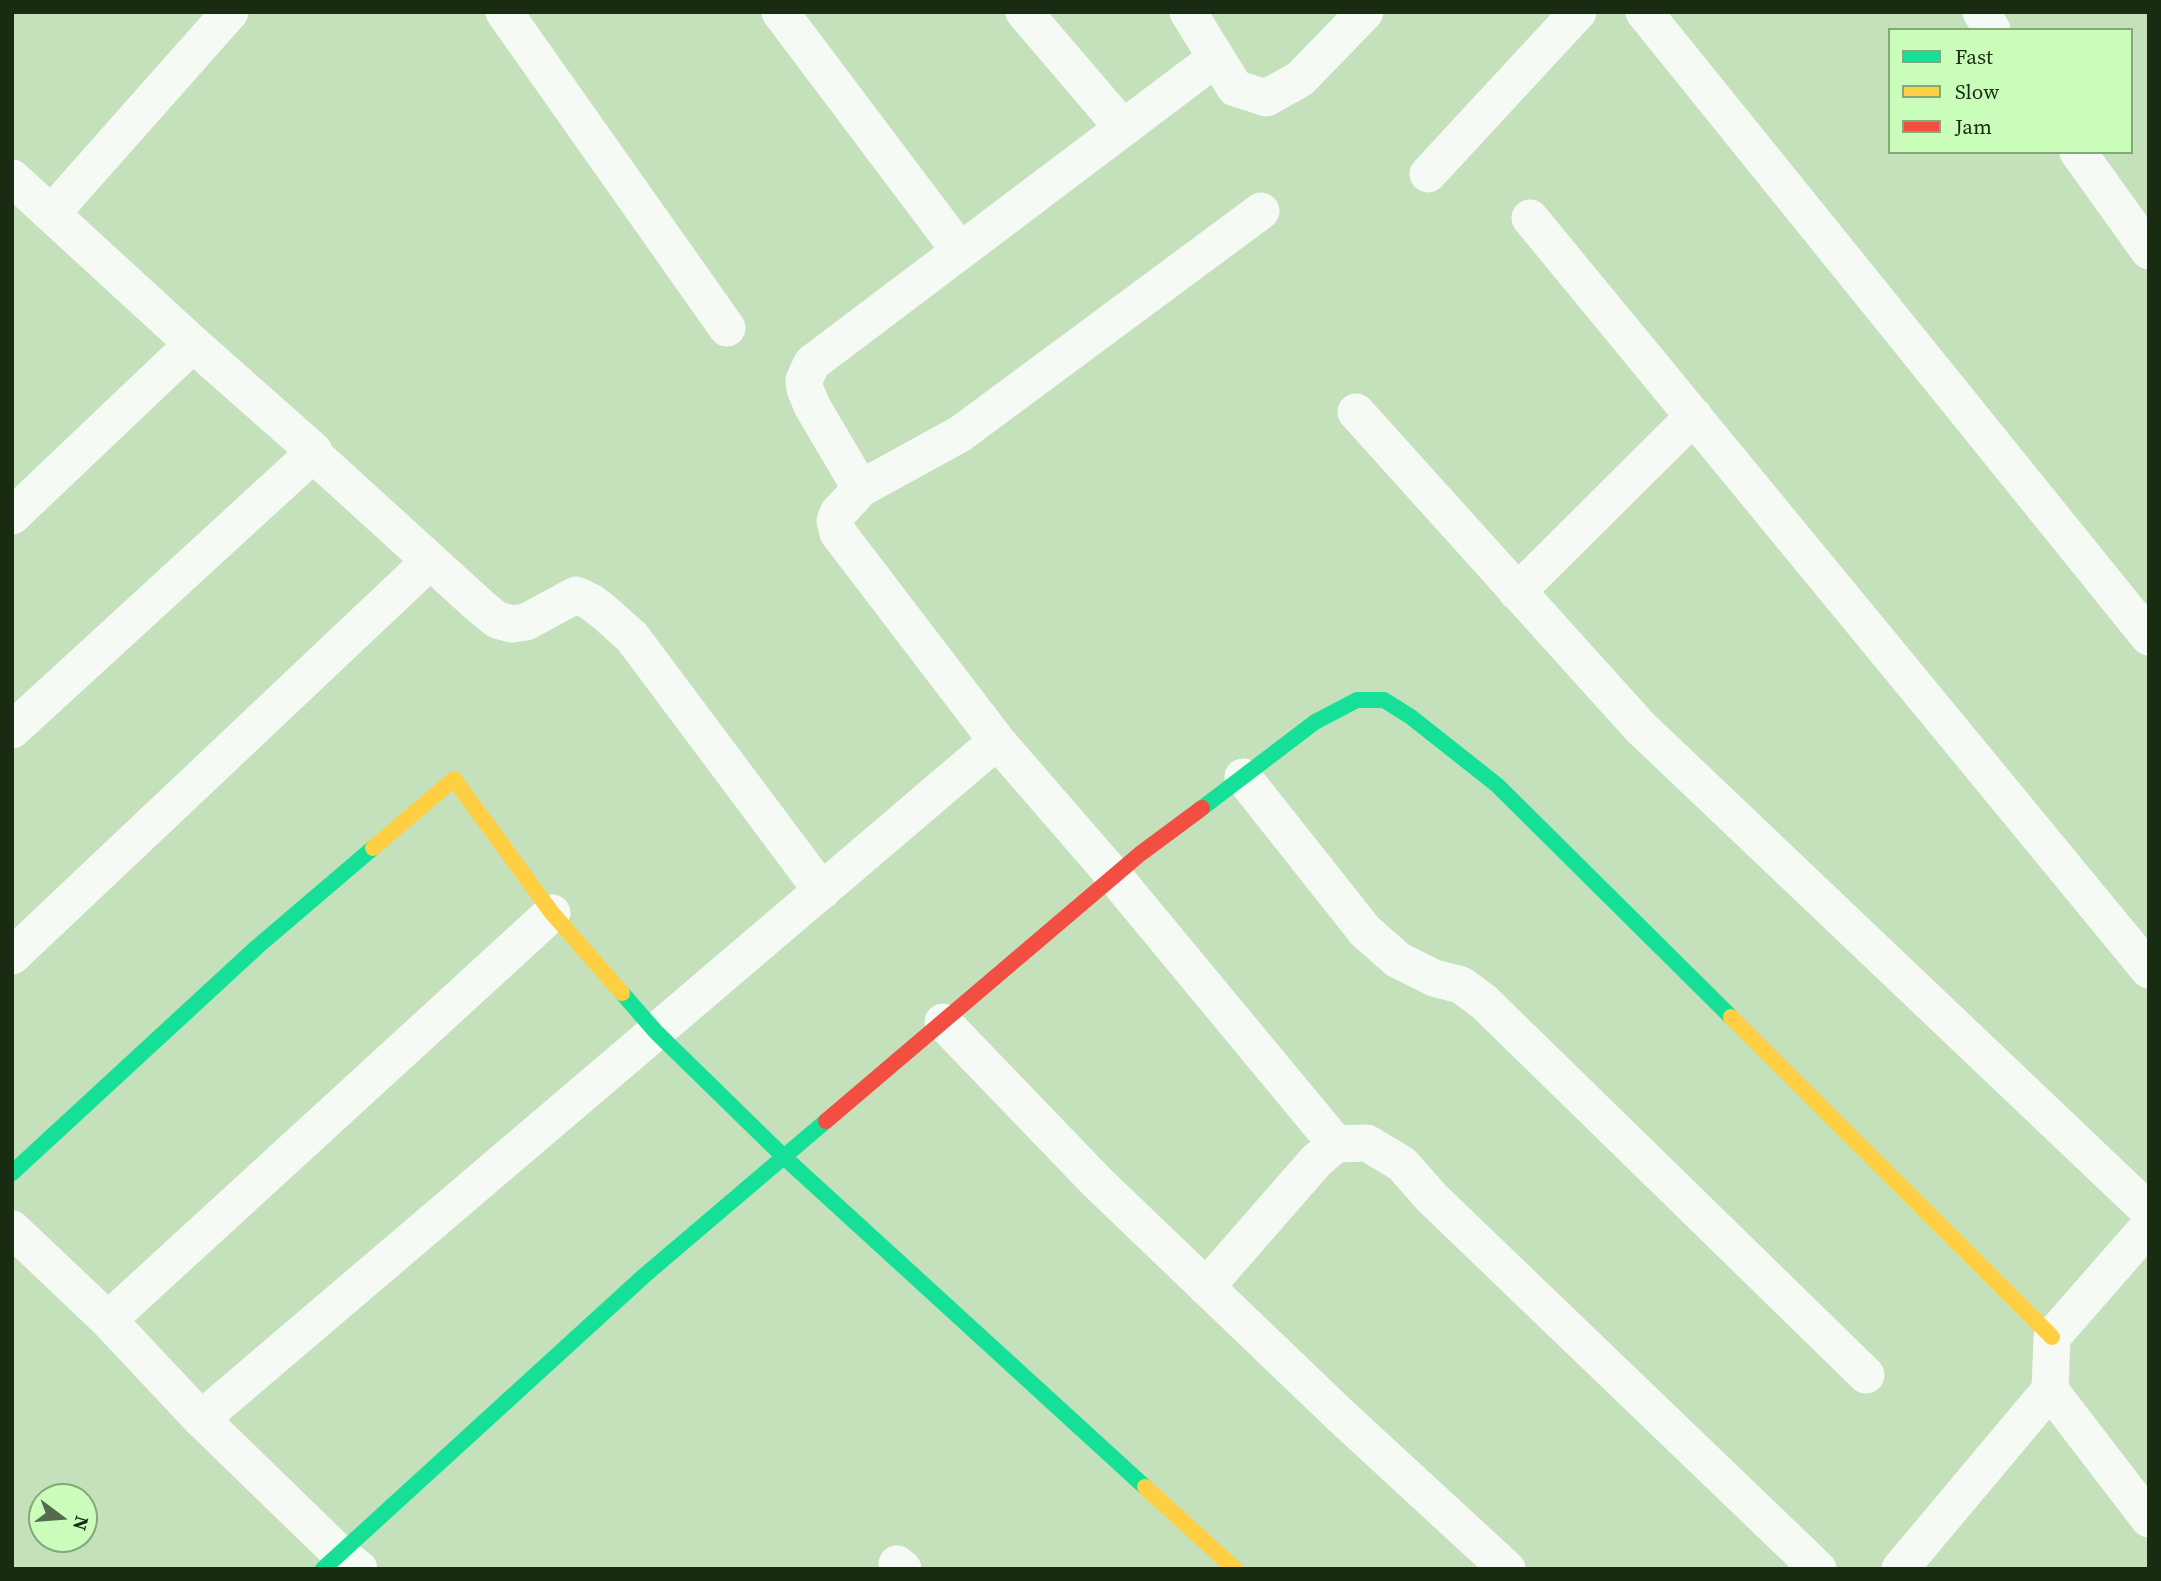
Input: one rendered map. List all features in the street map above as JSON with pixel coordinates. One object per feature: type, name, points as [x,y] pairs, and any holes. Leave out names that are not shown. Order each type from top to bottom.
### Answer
[{"type":"street","points":[[51,214],[230,12]]},
{"type":"street","points":[[504,12],[727,328]]},
{"type":"street","points":[[780,12],[960,251]]},
{"type":"street","points":[[1024,12],[1123,128]]},
{"type":"street","points":[[1188,12],[1235,88],[1266,98],[1300,79],[1365,12]]},
{"type":"street","points":[[1428,174],[1577,12]]},
{"type":"street","points":[[1644,12],[2149,637]]},
{"type":"street","points":[[1981,12],[1991,28]]},
{"type":"street","points":[[858,490],[858,482],[812,406],[805,389],[804,380],[812,363],[1216,58]]},
{"type":"street","points":[[2079,154],[2149,251]]},
{"type":"street","points":[[12,178],[497,620],[512,624],[526,622],[576,595],[591,602],[632,636],[822,891]]},
{"type":"street","points":[[1261,211],[960,434],[858,490],[838,513],[835,521],[838,533],[997,741],[1114,876],[1336,1144]]},
{"type":"street","points":[[1530,218],[2149,970]]},
{"type":"street","points":[[12,516],[193,344]]},
{"type":"street","points":[[1356,412],[1640,727],[2149,1212]]},
{"type":"street","points":[[1517,592],[1695,416]]},
{"type":"street","points":[[12,730],[313,454]]},
{"type":"street","points":[[12,956],[430,561]]},
{"type":"street","points":[[12,1229],[108,1320],[340,1563],[645,1275],[1140,854],[1315,722],[1357,700],[1384,700],[1411,717],[1497,785],[2052,1337]]},
{"type":"street","points":[[201,1419],[997,741]]},
{"type":"street","points":[[1243,777],[1365,930],[1398,960],[1434,978],[1461,985],[1483,1002],[1866,1375]]},
{"type":"street","points":[[12,1173],[257,947],[454,779],[552,913],[656,1032],[784,1157],[1235,1569]]},
{"type":"street","points":[[108,1320],[552,913]]},
{"type":"street","points":[[943,1022],[1097,1182],[1341,1416],[1507,1569]]},
{"type":"street","points":[[1206,1287],[1316,1161],[1336,1144],[1367,1143],[1402,1164],[1432,1198],[1818,1569]]},
{"type":"street","points":[[1900,1569],[2050,1390],[2052,1337],[2149,1226]]},
{"type":"street","points":[[2050,1390],[2149,1519]]},
{"type":"traffic: fast","points":[[1202,808],[1315,722],[1357,700],[1384,700],[1411,717],[1497,785],[1731,1017]]},
{"type":"traffic: fast","points":[[12,1173],[257,947],[373,848]]},
{"type":"traffic: fast","points":[[622,993],[656,1032],[784,1157],[1145,1487]]},
{"type":"traffic: fast","points":[[323,1569],[645,1275],[826,1121]]},
{"type":"traffic: slow","points":[[373,848],[454,779],[552,913],[622,993]]},
{"type":"traffic: slow","points":[[1731,1017],[2052,1337]]},
{"type":"traffic: slow","points":[[1145,1487],[1235,1569]]},
{"type":"traffic: jam","points":[[826,1121],[1140,854],[1202,808]]}]
